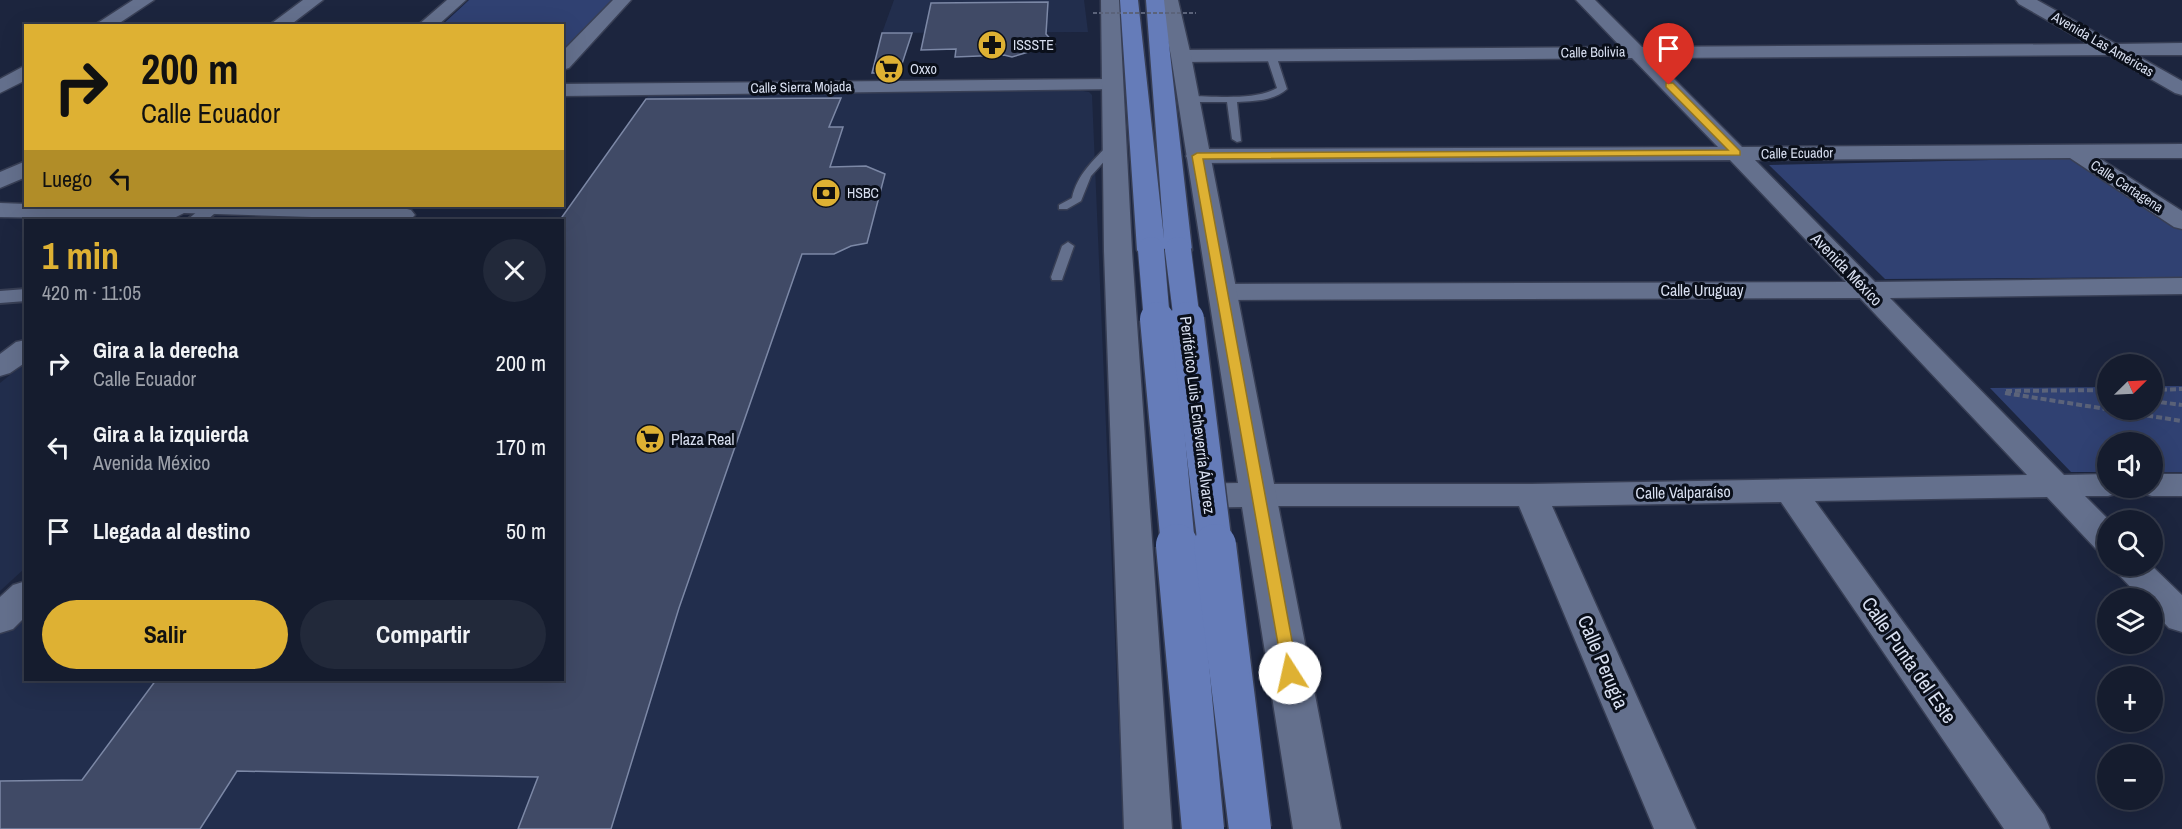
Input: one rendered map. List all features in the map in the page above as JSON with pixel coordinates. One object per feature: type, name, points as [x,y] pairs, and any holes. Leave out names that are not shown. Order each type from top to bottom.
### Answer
[{"type":"highway","name":"Periférico Luis Echeverría Álvarez","points":[[1129,0],[1149,250],[1203,829]]},
{"type":"highway","name":"Periférico Luis Echeverría Álvarez","points":[[1155,0],[1149,250],[1250,829]]},
{"type":"street","points":[[105,24],[145,0]]},
{"type":"street","points":[[280,24],[314,0]]},
{"type":"street","points":[[428,24],[457,0]]},
{"type":"street","points":[[564,62],[622,0]]},
{"type":"street","points":[[1169,0],[1181,56],[1317,829]]},
{"type":"street","name":"Avenida México","points":[[1585,0],[1736,153],[2097,529]]},
{"type":"street","name":"Avenida Las Américas","points":[[2025,0],[2182,89]]},
{"type":"street","points":[[1102,7],[1112,85],[1114,145],[1149,250],[1122,330],[1149,829]]},
{"type":"street","name":"Calle Bolivia","points":[[1181,56],[1636,51],[2182,49]]},
{"type":"street","points":[[6,94],[24,73]]},
{"type":"street","name":"Calle Sierra Mojada","points":[[564,90],[1112,85]]},
{"type":"street","name":"Calle Cartagena","points":[[2072,150],[2182,222]]},
{"type":"street","name":"Calle Ecuador","points":[[1197,156],[2182,151]]},
{"type":"street","points":[[0,161],[24,161]]},
{"type":"street","points":[[0,181],[24,169]]},
{"type":"street","points":[[0,210],[175,209],[204,214],[404,214]]},
{"type":"street","points":[[1149,250],[1142,254],[1169,262],[1196,276],[1202,285],[1233,462],[1241,477],[1259,495]]},
{"type":"street","name":"Calle Uruguay","points":[[1222,292],[1867,290],[2182,286]]},
{"type":"street","points":[[0,297],[24,295]]},
{"type":"street","points":[[1122,330],[1137,342],[1148,365],[1161,458],[1170,491],[1179,496],[1202,498],[1259,495]]},
{"type":"street","points":[[0,367],[24,349]]},
{"type":"street","name":"Calle Valparaíso","points":[[1259,495],[1531,495],[2097,485]]},
{"type":"street","points":[[2163,485],[2182,485]]},
{"type":"street","name":"Calle Punta del Este","points":[[1790,490],[2029,829]]},
{"type":"street","name":"Calle Perugia","points":[[1531,495],[1675,829]]},
{"type":"street","points":[[2142,576],[2182,618]]},
{"type":"street","points":[[0,619],[24,596]]},
{"type":"lane","points":[[1188,99],[1272,95],[1282,89],[1271,55]]},
{"type":"lane","points":[[1231,98],[1237,140]]},
{"type":"lane","points":[[1063,207],[1077,199],[1086,175],[1114,145]]},
{"type":"lane","points":[[1057,277],[1068,246]]},
{"type":"path","points":[[1102,7],[1196,13]]},
{"type":"path","points":[[2163,390],[2182,389]]},
{"type":"path","points":[[2097,390],[1993,392],[2097,407]]},
{"type":"path","points":[[2163,402],[2182,405]]},
{"type":"path","points":[[2163,418],[2182,421]]},
{"type":"shaded area","points":[[469,0],[617,0],[564,61],[564,24],[443,24]]},
{"type":"shaded area","points":[[894,0],[1084,0],[1088,32],[882,33]]},
{"type":"shaded area","points":[[1077,90],[1089,92],[1092,95],[1123,829],[0,829],[0,633],[24,609],[24,681],[564,681],[564,219],[561,219],[649,95]]},
{"type":"shaded area","points":[[2076,158],[2182,229],[2182,277],[1885,279],[1769,165]]},
{"type":"shaded area","points":[[24,364],[24,569],[0,591],[0,383]]},
{"type":"shaded area","points":[[2163,386],[2182,386],[2182,472],[2163,472],[2163,432],[2097,432],[2097,472],[2071,472],[1990,388],[2097,387],[2097,420],[2163,420]]},
{"type":"building","points":[[1048,2],[1046,34],[1055,44],[1012,57],[1004,55],[955,57],[956,49],[921,50],[931,3]]},
{"type":"building","points":[[882,33],[912,33],[900,70],[892,73],[872,73]]},
{"type":"building","name":"Plaza Real","points":[[841,98],[829,127],[843,127],[830,167],[866,166],[885,174],[867,243],[851,246],[834,254],[802,254],[679,608],[611,829],[518,829],[538,777],[237,771],[200,829],[0,829],[0,781],[82,780],[155,681],[564,681],[564,219],[562,217],[646,99]]},
{"type":"place","name":"ISSSTE","points":[[992,45]]},
{"type":"place","name":"Oxxo","points":[[889,69]]},
{"type":"place","name":"HSBC","points":[[826,193]]},
{"type":"place","name":"Plaza Real","points":[[650,439]]},
{"type":"route","points":[[1290,673],[1197,156],[1736,153],[1669,85]]}]
